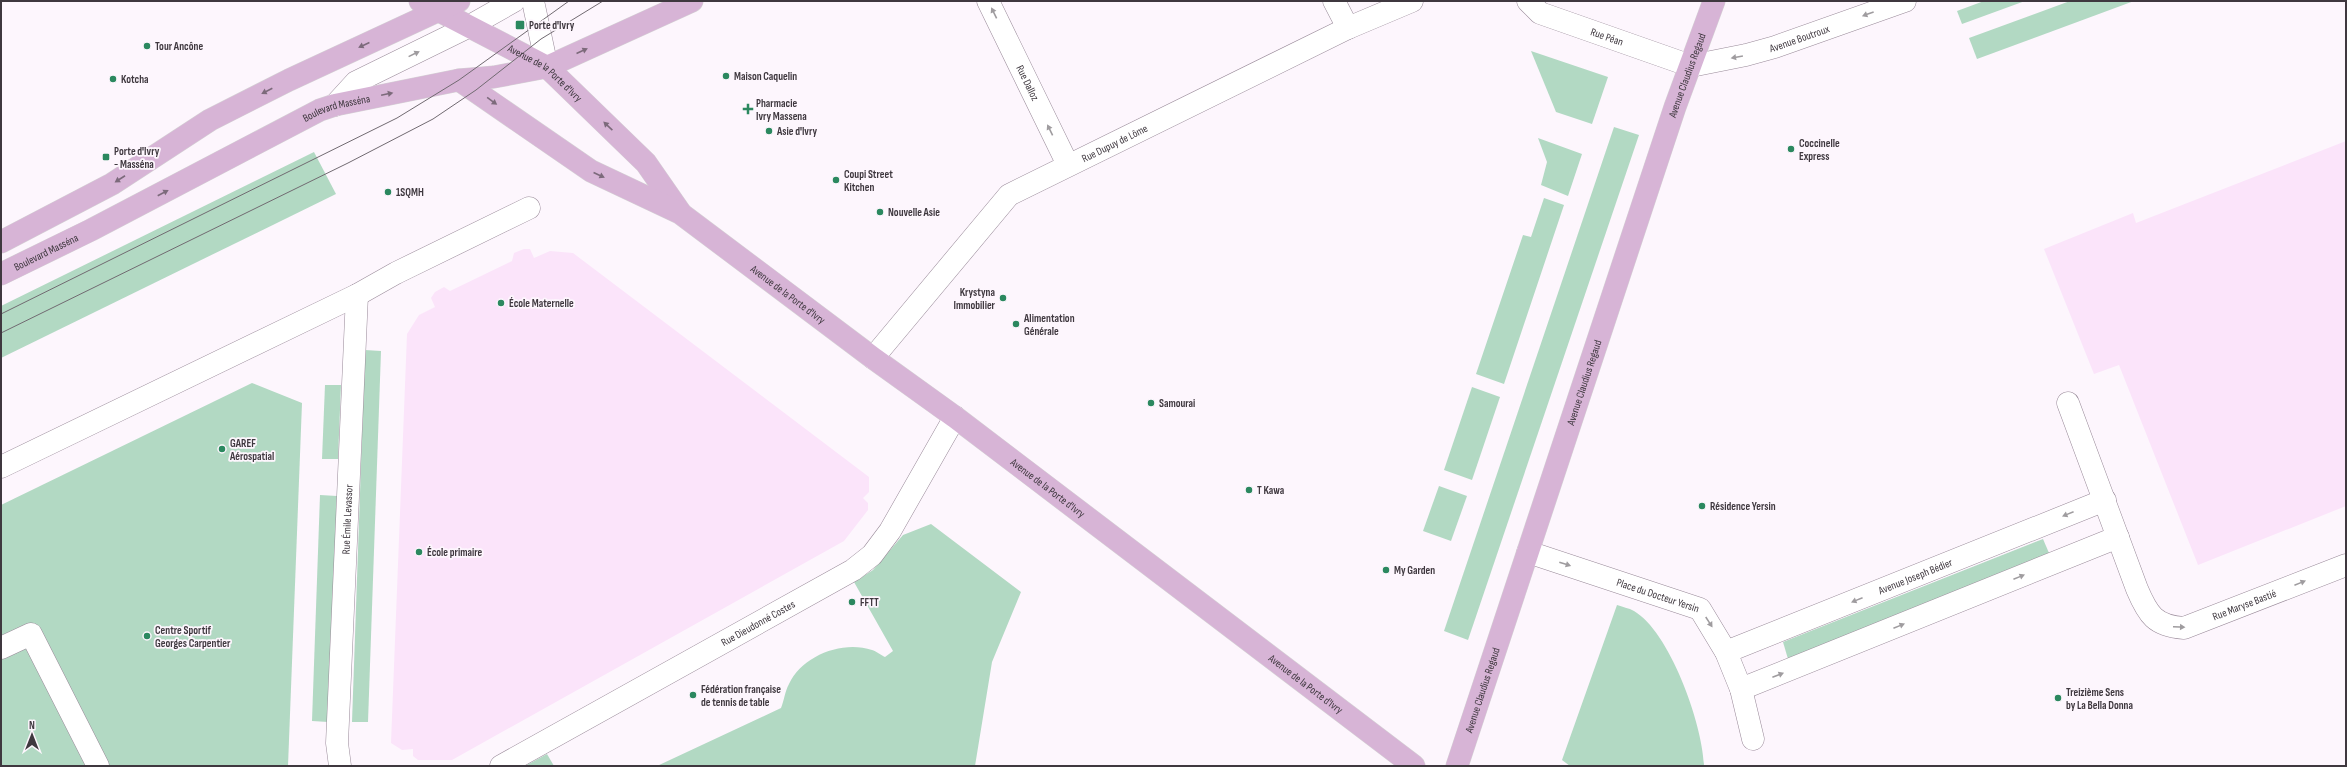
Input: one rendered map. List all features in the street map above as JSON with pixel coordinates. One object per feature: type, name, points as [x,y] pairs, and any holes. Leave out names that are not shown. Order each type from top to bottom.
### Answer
[{"type":"main road","points":[[1,242],[112,184],[210,120],[429,6],[459,1]]},
{"type":"main road","name":"Boulevard Masséna","points":[[1,274],[91,230],[320,110],[335,105],[459,80],[494,77],[547,67],[692,1]]},
{"type":"main road","name":"Avenue Claudius Regaud","points":[[1457,766],[1714,1]]},
{"type":"main road","name":"Avenue de la Porte d'Ivry","points":[[429,6],[547,67],[646,163],[680,213]]},
{"type":"main road","name":"Avenue de la Porte d'Ivry","points":[[459,80],[591,171],[680,213],[873,358],[955,417],[1414,766]]},
{"type":"street","points":[[335,105],[356,82],[468,27],[514,1]]},
{"type":"street","points":[[533,1],[547,67]]},
{"type":"street","name":"Rue Dalloz","points":[[988,1],[1068,165]]},
{"type":"street","points":[[1334,1],[1348,28]]},
{"type":"street","name":"Rue Dupuy de Lôme","points":[[873,358],[1010,194],[1348,28],[1412,1]]},
{"type":"street","name":"Rue Péan","points":[[1528,1],[1540,13],[1691,66]]},
{"type":"street","name":"Avenue Boutroux","points":[[1691,66],[1746,55],[1775,47],[1905,1]]},
{"type":"street","points":[[1,467],[357,295],[396,273],[529,208]]},
{"type":"street","name":"Rue Émile Levassor","points":[[340,766],[337,743],[357,295]]},
{"type":"street","points":[[1741,688],[2118,537],[2068,403]]},
{"type":"street","name":"Rue Dieudonné Costes","points":[[501,766],[853,570],[872,555],[890,531],[955,417]]},
{"type":"street","name":"Avenue Joseph Bédier","points":[[1726,652],[2105,500]]},
{"type":"street","name":"Rue Maryse Bastié","points":[[2118,537],[2146,609],[2155,620],[2170,627],[2184,628],[2346,565]]},
{"type":"street","name":"Place du Docteur Yersin","points":[[1528,552],[1700,609],[1726,652],[1741,688],[1753,739]]},
{"type":"street","points":[[1,648],[30,634],[98,766]]},
{"type":"shaded area","points":[[2346,141],[2346,506],[2198,565],[2119,365],[2094,374],[2044,249],[2133,213],[2136,223]]},
{"type":"shaded area","points":[[524,249],[530,249],[534,258],[550,251],[573,253],[869,477],[869,492],[863,498],[868,503],[868,510],[844,541],[452,760],[418,760],[413,756],[413,749],[402,750],[391,743],[407,334],[419,315],[435,307],[431,298],[435,292],[444,287],[450,291],[512,261],[514,253]]},
{"type":"green space","points":[[1984,1],[2025,1],[1962,24],[1957,11]]},
{"type":"green space","points":[[2070,1],[2134,1],[1977,59],[1969,38]]},
{"type":"green space","points":[[1531,51],[1608,77],[1592,124],[1556,112]]},
{"type":"green space","points":[[1614,127],[1639,135],[1468,640],[1444,631]]},
{"type":"green space","points":[[1538,138],[1582,154],[1568,196],[1541,185],[1547,162]]},
{"type":"green space","points":[[314,152],[336,194],[1,358],[1,306]]},
{"type":"green space","points":[[1544,198],[1564,205],[1504,384],[1476,374],[1523,235],[1531,237]]},
{"type":"green space","points":[[365,350],[381,351],[368,722],[352,722]]},
{"type":"green space","name":"Centre Sportif Georges Carpentier","points":[[252,383],[302,403],[288,766],[1,766],[1,505]]},
{"type":"green space","points":[[325,385],[341,385],[338,459],[322,459]]},
{"type":"green space","points":[[1472,387],[1500,397],[1472,480],[1444,470]]},
{"type":"green space","points":[[1439,486],[1467,496],[1451,541],[1423,531]]},
{"type":"green space","points":[[320,495],[337,496],[328,722],[312,721]]},
{"type":"green space","points":[[931,524],[1021,592],[992,662],[975,766],[657,766],[781,708],[788,687],[795,674],[803,665],[813,658],[836,649],[848,647],[860,647],[874,651],[885,657],[893,651],[854,582],[873,570],[903,535]]},
{"type":"green space","points":[[2043,539],[2049,553],[1788,659],[1783,642]]},
{"type":"green space","points":[[1617,605],[1634,611],[1647,622],[1660,638],[1672,658],[1691,704],[1698,727],[1704,766],[1570,766],[1562,760]]},
{"type":"green space","points":[[547,754],[554,766],[525,766]]},
{"type":"tram line","points":[[1,314],[397,118],[459,80],[569,1]]},
{"type":"tram line","points":[[1,333],[348,163],[433,119],[476,90],[541,39],[603,1]]},
{"type":"place","name":"Porte d'Ivry","points":[[520,25]]},
{"type":"place","name":"Tour Ancône","points":[[147,46]]},
{"type":"place","name":"Maison Caquelin","points":[[726,76]]},
{"type":"place","name":"Kotcha","points":[[113,79]]},
{"type":"place","name":"Pharmacie Ivry Massena","points":[[748,109]]},
{"type":"place","name":"Asie d'Ivry","points":[[769,131]]},
{"type":"place","name":"Coccinelle Express","points":[[1791,149]]},
{"type":"place","name":"Porte d'Ivry - Masséna","points":[[106,157]]},
{"type":"place","name":"Coupi Street Kitchen","points":[[836,180]]},
{"type":"place","name":"1SQMH","points":[[388,192]]},
{"type":"place","name":"Nouvelle Asie","points":[[880,212]]},
{"type":"place","name":"Krystyna Immobilier","points":[[1003,298]]},
{"type":"place","name":"École Maternelle","points":[[501,303]]},
{"type":"place","name":"Alimentation Générale","points":[[1016,324]]},
{"type":"place","name":"Samourai","points":[[1151,403]]},
{"type":"place","name":"GAREF Aérospatial","points":[[222,449]]},
{"type":"place","name":"T Kawa","points":[[1249,490]]},
{"type":"place","name":"Résidence Yersin","points":[[1702,506]]},
{"type":"place","name":"École primaire","points":[[419,552]]},
{"type":"place","name":"My Garden","points":[[1386,570]]},
{"type":"place","name":"FFTT","points":[[852,602]]},
{"type":"place","name":"Centre Sportif Georges Carpentier","points":[[147,636]]},
{"type":"place","name":"Fédération française de tennis de table","points":[[693,695]]},
{"type":"place","name":"Treizième Sens by La Bella Donna","points":[[2058,698]]}]
